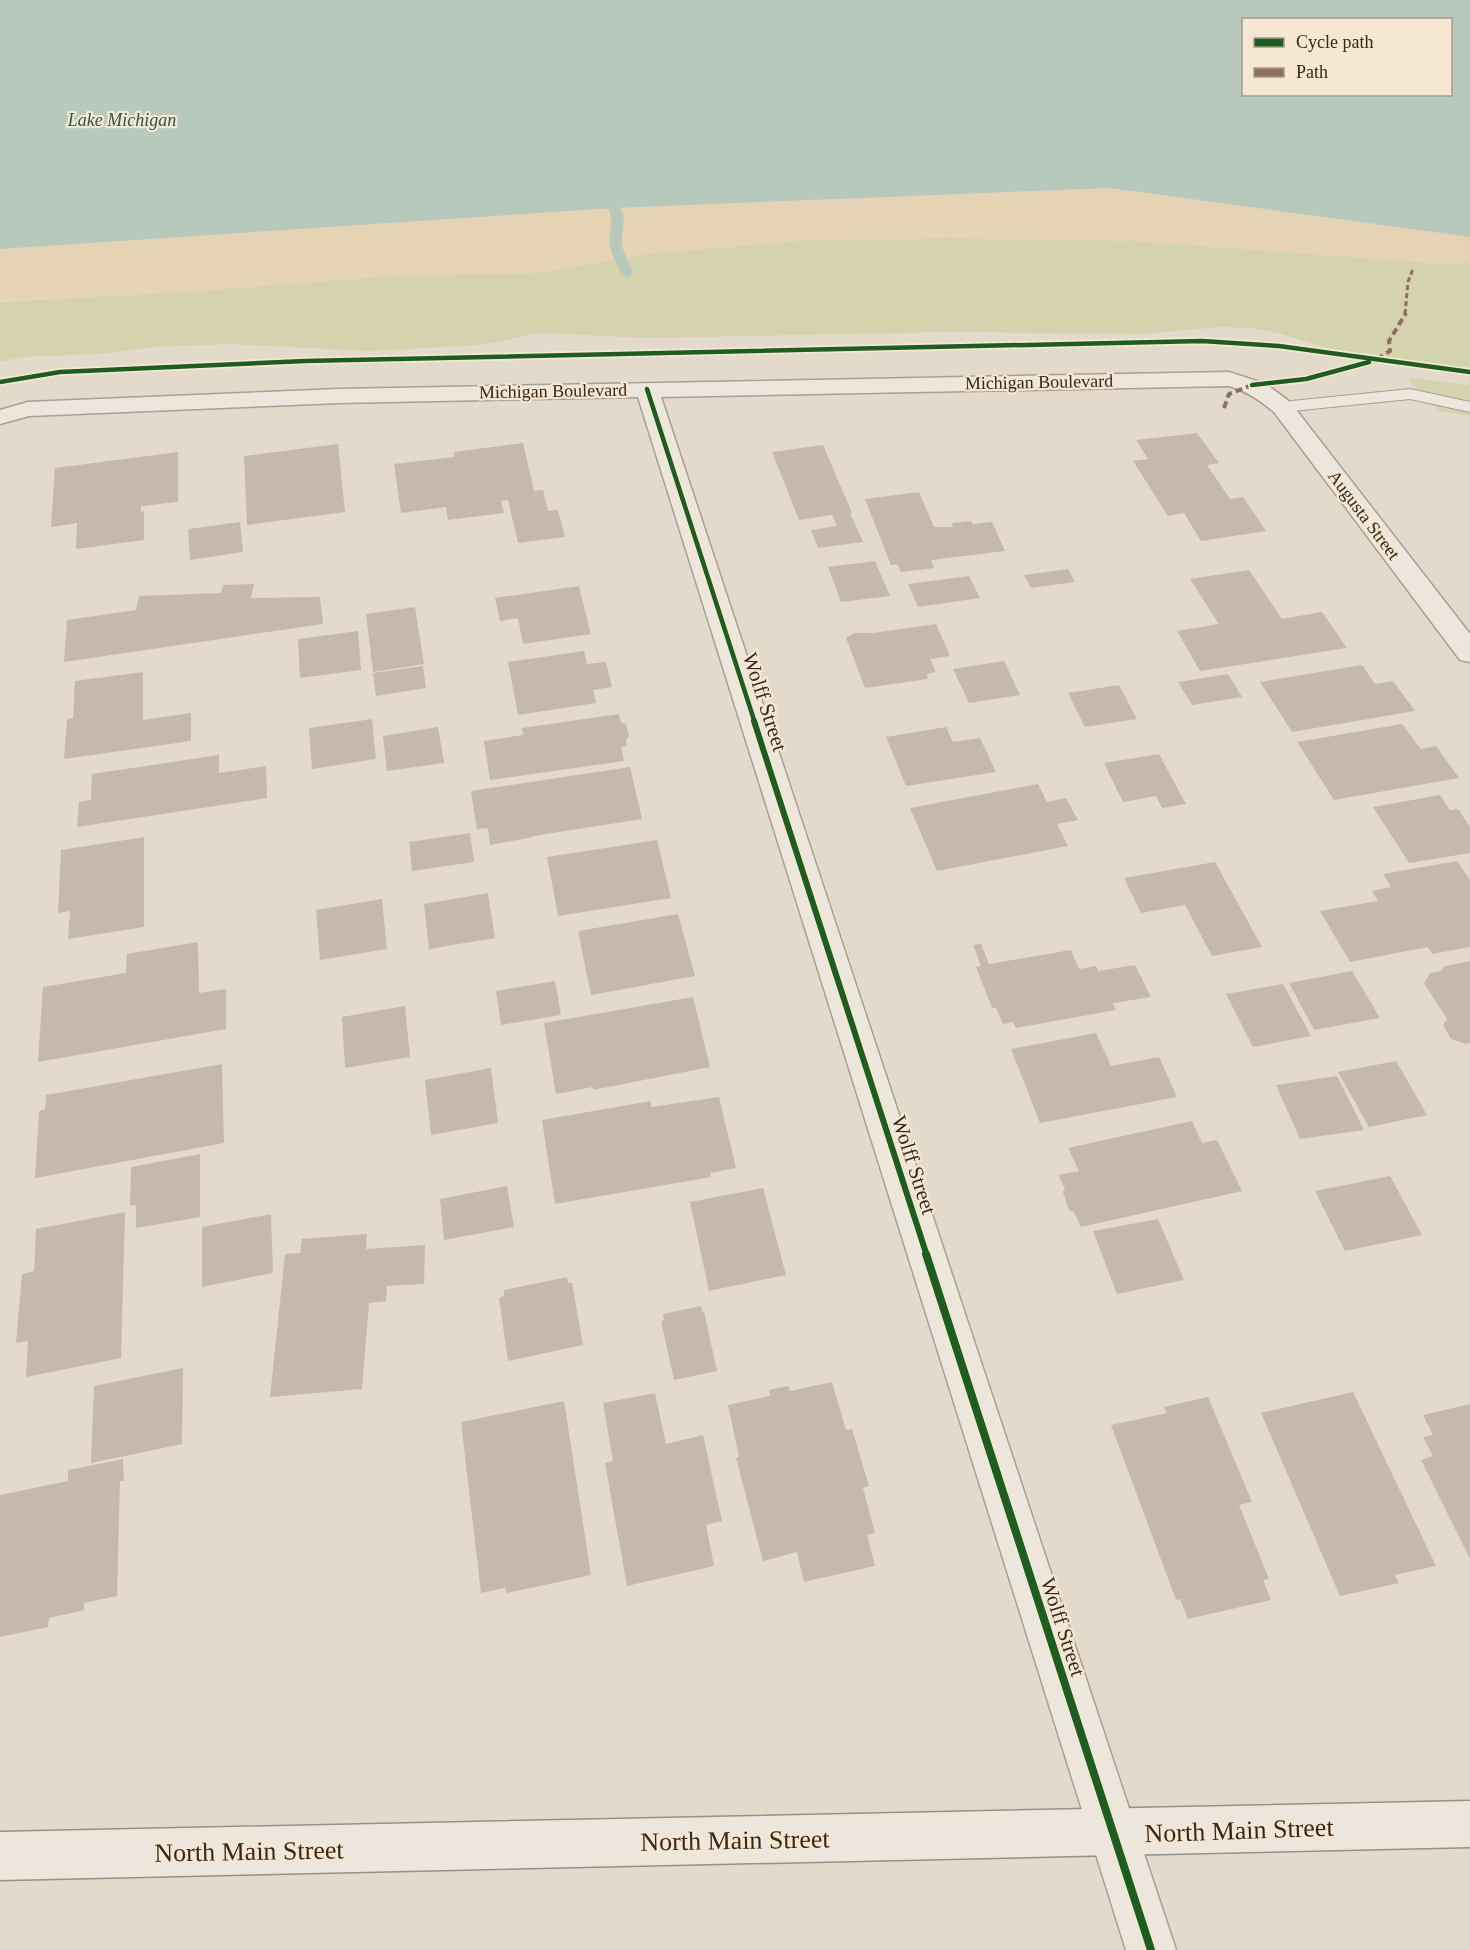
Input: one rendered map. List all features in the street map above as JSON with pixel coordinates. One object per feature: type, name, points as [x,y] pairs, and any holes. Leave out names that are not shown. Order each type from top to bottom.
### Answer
[{"type":"street","name":"Michigan Boulevard","points":[[0,417],[28,409],[339,396],[1204,379],[1229,379],[1252,385]]},
{"type":"street","name":"Augusta Street","points":[[1252,385],[1269,394],[1282,407],[1470,653]]},
{"type":"street","name":"Wolff Street","points":[[647,389],[1151,1950]]},
{"type":"street","name":"North Main Street","points":[[0,1856],[1470,1824]]},
{"type":"lane","points":[[1282,407],[1410,394],[1470,407]]},
{"type":"shaded area","points":[[951,238],[1135,241],[1460,265],[1470,261],[1470,368],[1333,350],[1278,333],[1250,328],[1221,327],[1142,334],[948,332],[646,338],[540,333],[481,345],[370,351],[229,344],[153,347],[102,354],[22,357],[0,362],[0,302],[166,293],[407,275],[538,273],[647,254],[807,240]]},
{"type":"shaded area","points":[[1407,379],[1470,385],[1470,416],[1439,411]]},
{"type":"sand","points":[[1110,188],[1470,237],[1470,261],[1460,265],[1135,241],[951,238],[807,240],[647,254],[538,273],[407,275],[190,292],[0,301],[0,249],[614,208]]},
{"type":"water","name":"Lake Michigan","points":[[0,0],[1470,0],[1470,237],[1110,188],[614,208],[0,249]]},
{"type":"building","points":[[1197,433],[1219,463],[1207,465],[1230,499],[1243,497],[1266,531],[1201,541],[1184,513],[1168,516],[1133,461],[1148,459],[1136,440]]},
{"type":"building","points":[[523,443],[534,491],[543,490],[548,511],[558,510],[565,537],[518,543],[508,500],[501,501],[504,513],[448,520],[446,507],[401,513],[394,464],[454,457],[454,452]]},
{"type":"building","points":[[338,444],[345,512],[247,525],[244,456]]},
{"type":"building","points":[[823,445],[863,542],[818,548],[811,530],[837,526],[832,515],[799,520],[772,452]]},
{"type":"building","points":[[178,452],[178,502],[141,506],[141,512],[144,511],[144,540],[76,549],[77,523],[51,527],[55,468]]},
{"type":"building","points":[[919,492],[934,527],[953,527],[952,523],[971,521],[973,524],[992,522],[1005,551],[931,560],[934,568],[901,572],[897,564],[891,565],[865,499]]},
{"type":"building","points":[[240,522],[243,552],[190,560],[188,529]]},
{"type":"building","points":[[875,561],[890,596],[841,602],[828,567]]},
{"type":"building","points":[[1068,569],[1075,582],[1031,588],[1024,575]]},
{"type":"building","points":[[1249,570],[1282,619],[1322,612],[1347,648],[1200,671],[1177,631],[1219,624],[1190,579]]},
{"type":"building","points":[[969,576],[980,598],[918,607],[908,584]]},
{"type":"building","points":[[254,584],[251,598],[320,597],[323,624],[64,662],[67,620],[136,610],[139,596],[221,593],[223,585]]},
{"type":"building","points":[[579,586],[591,634],[523,644],[518,618],[500,621],[495,598]]},
{"type":"building","points":[[415,607],[424,664],[373,672],[366,614]]},
{"type":"building","points":[[936,624],[950,656],[930,659],[936,672],[927,674],[928,679],[865,688],[846,638],[854,633],[873,633]]},
{"type":"building","points":[[358,631],[361,670],[300,678],[298,639]]},
{"type":"building","points":[[584,651],[587,664],[606,662],[612,687],[593,690],[596,703],[518,715],[508,662]]},
{"type":"building","points":[[1004,661],[1020,695],[969,703],[953,669]]},
{"type":"building","points":[[1362,665],[1375,684],[1393,681],[1415,711],[1292,732],[1260,682]]},
{"type":"building","points":[[423,666],[426,688],[376,696],[373,673]]},
{"type":"building","points":[[143,672],[143,720],[191,713],[191,741],[64,759],[67,719],[73,718],[75,681]]},
{"type":"building","points":[[1228,674],[1242,697],[1192,705],[1178,682]]},
{"type":"building","points":[[1119,685],[1137,719],[1085,727],[1068,693]]},
{"type":"building","points":[[619,714],[621,723],[626,724],[629,736],[626,740],[627,746],[621,747],[624,761],[490,780],[484,741],[523,735],[522,728]]},
{"type":"building","points":[[372,719],[376,759],[312,769],[309,728]]},
{"type":"building","points":[[1402,724],[1421,749],[1436,746],[1459,778],[1334,800],[1297,742]]},
{"type":"building","points":[[438,727],[444,763],[387,771],[383,736]]},
{"type":"building","points":[[946,727],[953,742],[980,738],[996,772],[906,786],[886,737]]},
{"type":"building","points":[[1159,754],[1186,804],[1162,808],[1156,796],[1123,802],[1104,763]]},
{"type":"building","points":[[219,755],[219,773],[266,766],[267,798],[77,827],[79,802],[91,800],[92,774]]},
{"type":"building","points":[[630,767],[642,819],[490,845],[488,828],[477,829],[471,791]]},
{"type":"building","points":[[1038,784],[1047,802],[1066,798],[1078,820],[1057,824],[1068,846],[937,871],[910,808]]},
{"type":"building","points":[[1440,795],[1450,810],[1458,809],[1470,827],[1470,853],[1409,863],[1373,807]]},
{"type":"building","points":[[470,833],[474,862],[412,871],[409,842]]},
{"type":"building","points":[[144,837],[144,927],[68,939],[70,911],[58,913],[61,850]]},
{"type":"building","points":[[657,840],[671,898],[558,916],[547,857]]},
{"type":"building","points":[[1457,861],[1470,880],[1470,947],[1432,954],[1428,947],[1350,962],[1320,911],[1378,901],[1372,891],[1391,887],[1383,874]]},
{"type":"building","points":[[1215,862],[1262,947],[1212,956],[1185,905],[1141,913],[1124,878]]},
{"type":"building","points":[[488,893],[495,938],[429,949],[424,904]]},
{"type":"building","points":[[382,899],[387,949],[320,960],[316,910]]},
{"type":"building","points":[[678,914],[695,976],[591,995],[578,931]]},
{"type":"building","points":[[198,942],[199,993],[226,989],[226,1029],[38,1062],[43,987],[126,973],[127,954]]},
{"type":"building","points":[[981,944],[989,964],[1071,950],[1079,969],[1096,966],[1098,971],[1135,965],[1151,997],[1113,1003],[1116,1010],[1016,1028],[1013,1022],[1003,1024],[996,1008],[992,1008],[976,967],[981,966],[973,945]]},
{"type":"building","points":[[1470,961],[1470,1043],[1466,1044],[1451,1039],[1443,1025],[1447,1019],[1424,983],[1430,973],[1441,971],[1445,966]]},
{"type":"building","points":[[1352,971],[1380,1018],[1314,1030],[1289,983]]},
{"type":"building","points":[[555,981],[561,1015],[501,1025],[496,991]]},
{"type":"building","points":[[1283,984],[1311,1036],[1253,1047],[1226,994]]},
{"type":"building","points":[[693,997],[710,1067],[593,1090],[593,1087],[556,1094],[544,1023]]},
{"type":"building","points":[[405,1006],[410,1057],[345,1068],[342,1017]]},
{"type":"building","points":[[1096,1033],[1111,1066],[1159,1057],[1177,1097],[1040,1123],[1011,1049]]},
{"type":"building","points":[[1396,1061],[1427,1115],[1369,1127],[1338,1072]]},
{"type":"building","points":[[222,1064],[224,1143],[35,1178],[39,1111],[45,1109],[46,1095]]},
{"type":"building","points":[[491,1068],[498,1123],[431,1135],[425,1080]]},
{"type":"building","points":[[1337,1076],[1364,1130],[1300,1139],[1276,1085]]},
{"type":"building","points":[[719,1097],[736,1168],[710,1173],[711,1177],[555,1204],[542,1120],[651,1101],[651,1107]]},
{"type":"building","points":[[1192,1121],[1202,1143],[1217,1140],[1242,1191],[1081,1227],[1074,1212],[1069,1210],[1063,1192],[1065,1189],[1058,1175],[1079,1171],[1068,1148]]},
{"type":"building","points":[[200,1154],[200,1217],[136,1228],[136,1205],[130,1206],[131,1167]]},
{"type":"building","points":[[1390,1176],[1422,1235],[1345,1251],[1315,1191]]},
{"type":"building","points":[[507,1186],[514,1227],[444,1240],[440,1199]]},
{"type":"building","points":[[763,1188],[786,1275],[709,1291],[690,1202]]},
{"type":"building","points":[[125,1212],[121,1358],[26,1377],[28,1341],[16,1343],[22,1274],[34,1271],[36,1229]]},
{"type":"building","points":[[271,1214],[273,1273],[202,1287],[202,1227]]},
{"type":"building","points":[[1158,1219],[1184,1280],[1117,1294],[1093,1231]]},
{"type":"building","points":[[367,1234],[366,1249],[425,1245],[424,1284],[387,1286],[386,1301],[369,1303],[362,1389],[270,1397],[285,1254],[300,1253],[302,1239]]},
{"type":"building","points":[[567,1277],[568,1283],[572,1283],[583,1345],[508,1361],[499,1298],[504,1296],[504,1290]]},
{"type":"building","points":[[701,1306],[717,1371],[674,1380],[661,1321],[664,1320],[663,1314]]},
{"type":"building","points":[[183,1368],[182,1444],[91,1463],[94,1386]]},
{"type":"building","points":[[832,1382],[846,1430],[852,1429],[869,1486],[863,1488],[875,1533],[867,1535],[875,1566],[804,1582],[797,1552],[763,1561],[736,1458],[739,1457],[728,1405],[770,1396],[769,1390],[788,1386],[790,1391]]},
{"type":"building","points":[[1353,1392],[1436,1566],[1395,1575],[1399,1583],[1340,1596],[1261,1413]]},
{"type":"building","points":[[655,1393],[666,1444],[703,1435],[722,1521],[706,1525],[714,1566],[627,1586],[605,1463],[613,1461],[603,1403]]},
{"type":"building","points":[[1208,1397],[1252,1502],[1239,1505],[1269,1579],[1263,1580],[1271,1600],[1188,1619],[1180,1599],[1176,1600],[1111,1425],[1167,1413],[1164,1407]]},
{"type":"building","points":[[564,1401],[591,1575],[507,1593],[505,1588],[481,1593],[461,1422]]},
{"type":"building","points":[[1470,1404],[1470,1559],[1421,1460],[1433,1456],[1423,1437],[1433,1435],[1423,1415]]},
{"type":"building","points":[[123,1459],[124,1481],[120,1481],[117,1596],[84,1603],[84,1610],[49,1618],[48,1627],[0,1637],[0,1495],[68,1481],[68,1470]]},
{"type":"waterway","points":[[614,208],[619,221],[615,243],[627,273]]},
{"type":"marked path","points":[[1377,359],[1390,351],[1389,341],[1405,316],[1407,287],[1413,269]]},
{"type":"marked path","points":[[1224,408],[1229,394],[1252,385]]},
{"type":"cycle path","points":[[0,382],[60,372],[305,361],[1202,341],[1279,346],[1470,372]]},
{"type":"cycle path","points":[[1252,385],[1306,379],[1369,362]]},
{"type":"cycle path","points":[[647,389],[1151,1950]]}]
